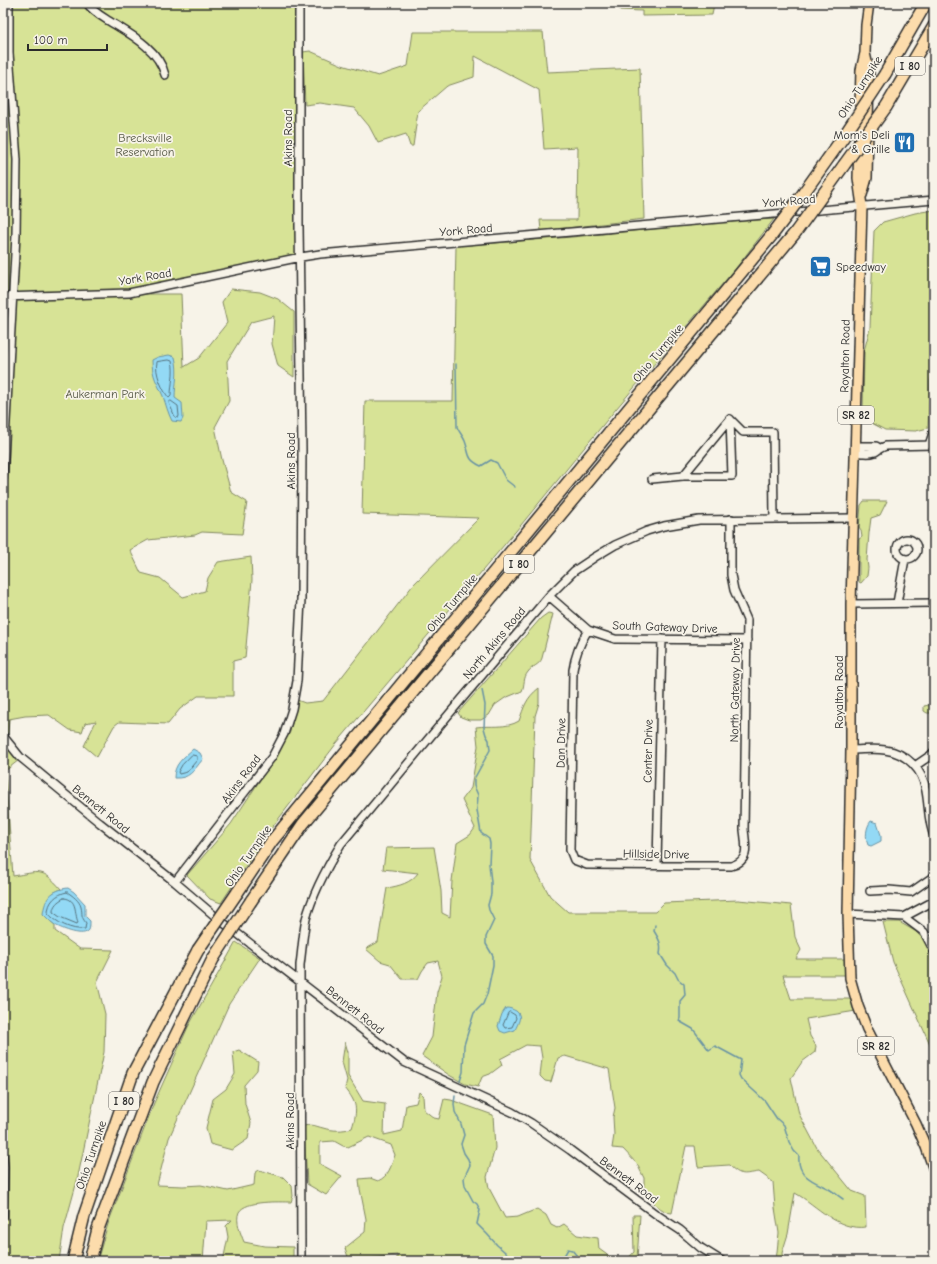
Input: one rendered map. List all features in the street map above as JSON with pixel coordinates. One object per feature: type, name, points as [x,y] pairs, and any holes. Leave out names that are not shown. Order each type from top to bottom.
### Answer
[{"type":"highway","name":"Ohio Turnpike","points":[[73,1261],[84,1216],[133,1074],[198,950],[237,892],[272,841],[772,235],[844,136],[885,74],[926,3]]},
{"type":"highway","name":"I 80","points":[[90,1261],[98,1229],[153,1082],[213,959],[251,900],[303,824],[795,234],[886,106],[934,26]]},
{"type":"main road","name":"Royalton Road","points":[[869,3],[866,25],[865,53],[860,82],[858,178],[862,201],[857,449],[853,518],[851,604],[851,750],[848,914],[850,978],[858,1006],[878,1051],[916,1124],[926,1146],[934,1170]]},
{"type":"street","points":[[3,478],[14,296],[17,160],[9,53],[9,3]]},
{"type":"street","points":[[87,3],[98,14],[155,54],[161,62],[165,75]]},
{"type":"street","name":"Akins Road","points":[[175,882],[272,757],[284,734],[292,709],[297,681],[300,599],[302,450],[301,256],[299,226],[299,3]]},
{"type":"street","name":"York Road","points":[[3,297],[129,293],[301,256],[862,201],[934,200]]},
{"type":"street","points":[[683,476],[730,419]]},
{"type":"street","points":[[652,479],[683,476],[732,476],[730,419]]},
{"type":"street","points":[[730,419],[743,432],[773,432],[774,519]]},
{"type":"street","points":[[857,449],[861,446],[876,446],[879,448],[886,446],[931,445],[934,430]]},
{"type":"street","name":"North Akins Road","points":[[300,981],[300,965],[306,919],[316,891],[341,844],[549,596],[574,571],[595,556],[615,545],[647,531],[664,526],[699,520],[853,518]]},
{"type":"street","name":"North Gateway Drive","points":[[731,519],[731,575],[734,590],[747,620],[745,851],[744,857],[740,864]]},
{"type":"street","points":[[896,603],[905,559]]},
{"type":"street","name":"South Gateway Drive","points":[[549,596],[588,630],[615,639],[747,640]]},
{"type":"street","points":[[851,604],[934,603]]},
{"type":"street","name":"Dan Drive","points":[[574,860],[570,850],[573,670],[575,655],[580,642],[588,630]]},
{"type":"street","name":"Center Drive","points":[[657,864],[662,639]]},
{"type":"street","name":"Bennett Road","points":[[3,736],[20,757],[216,917],[404,1062],[512,1112],[531,1123],[657,1215],[680,1230],[701,1248],[722,1261]]},
{"type":"street","points":[[851,750],[889,750],[904,756],[915,766],[925,783],[931,804],[931,826],[934,836]]},
{"type":"street","points":[[915,766],[934,753]]},
{"type":"street","name":"Hillside Drive","points":[[574,860],[587,865],[657,864],[731,866],[740,864]]},
{"type":"street","points":[[870,891],[889,890],[911,892],[934,876]]},
{"type":"street","points":[[848,914],[904,917],[934,901]]},
{"type":"street","points":[[904,917],[924,932],[934,951]]},
{"type":"street","name":"Akins Road","points":[[300,981],[301,1261]]},
{"type":"street","points":[[3,1155],[3,1216]]},
{"type":"green space","name":"Brecksville Reservation","points":[[3,3],[300,3],[301,256],[132,294],[181,294],[184,367],[199,358],[227,323],[222,302],[231,289],[260,292],[278,299],[294,312],[294,377],[278,366],[272,344],[274,316],[251,322],[227,361],[229,401],[215,427],[231,492],[247,502],[242,534],[202,532],[195,535],[148,540],[130,550],[141,573],[160,578],[183,597],[205,591],[208,578],[218,562],[251,557],[252,580],[245,658],[233,661],[233,696],[198,696],[180,709],[168,724],[119,722],[114,726],[97,757],[84,746],[96,721],[85,723],[82,732],[70,730],[49,715],[25,716],[9,719],[7,744],[19,760],[5,771],[13,876],[40,873],[49,877],[61,889],[53,893],[48,919],[55,925],[55,931],[80,949],[113,950],[97,982],[105,1014],[104,1052],[77,1181],[64,1228],[59,1261],[3,1261]]},
{"type":"green space","points":[[620,3],[714,3],[712,15],[642,16],[642,11],[620,10]]},
{"type":"green space","points":[[413,32],[543,32],[547,72],[640,68],[644,219],[541,231],[540,220],[577,220],[578,147],[544,149],[539,90],[475,56],[474,77],[447,86],[418,111],[413,146],[410,146],[406,134],[378,143],[369,126],[354,108],[320,103],[305,105],[303,52],[310,51],[342,65],[378,76],[408,66]]},
{"type":"green space","points":[[934,210],[934,371],[930,381],[928,428],[916,431],[885,430],[864,419],[863,413],[864,351],[870,328],[874,231],[883,222],[915,213]]},
{"type":"green space","points":[[774,219],[736,268],[336,744],[267,834],[221,903],[210,899],[187,875],[231,824],[264,774],[290,732],[297,700],[305,703],[323,701],[413,585],[479,518],[362,514],[365,401],[453,401],[456,246],[572,237],[723,222]]},
{"type":"green space","points":[[864,501],[887,501],[880,515],[871,518],[867,576],[861,583],[859,582],[859,539],[862,537],[859,528],[861,505]]},
{"type":"green space","points":[[548,613],[553,614],[542,658],[540,662],[526,674],[522,691],[505,698],[495,705],[489,715],[481,720],[469,720],[461,717],[458,713],[541,618]]},
{"type":"green space","points":[[539,688],[539,703],[535,716],[530,860],[550,896],[568,912],[655,912],[664,903],[738,900],[791,905],[795,937],[801,950],[796,959],[845,959],[845,975],[783,975],[791,999],[850,999],[856,1011],[806,1019],[810,1036],[816,1046],[815,1052],[802,1062],[791,1078],[799,1114],[817,1148],[852,1191],[865,1196],[866,1227],[846,1225],[837,1221],[795,1193],[788,1234],[782,1253],[783,1261],[776,1261],[779,1233],[773,1182],[759,1172],[743,1174],[729,1165],[698,1167],[695,1146],[686,1146],[672,1213],[661,1209],[644,1193],[644,1178],[637,1164],[623,1149],[612,1148],[614,1135],[613,1117],[615,1108],[609,1069],[565,1056],[558,1058],[551,1082],[545,1081],[540,1076],[542,1058],[540,1046],[526,1045],[500,1059],[502,1065],[490,1074],[482,1077],[478,1087],[465,1084],[422,1056],[432,1037],[437,992],[442,976],[438,961],[428,963],[418,979],[402,979],[390,964],[380,961],[366,949],[378,942],[387,888],[408,882],[418,873],[383,869],[386,848],[434,847],[441,891],[442,913],[450,917],[452,881],[457,843],[470,835],[475,828],[462,800],[471,788],[478,746],[476,727],[503,726],[519,721],[528,699]]},
{"type":"green space","points":[[934,704],[934,713],[927,713],[924,711],[924,706]]},
{"type":"green space","points":[[929,905],[934,905],[934,920],[929,919]]},
{"type":"green space","points":[[883,922],[899,922],[915,931],[926,942],[934,967],[934,1053],[893,962]]},
{"type":"green space","points":[[236,942],[260,958],[229,1004],[169,1138],[157,1185],[201,1185],[228,1191],[254,1185],[255,1173],[259,1170],[283,1177],[292,1186],[293,1196],[291,1202],[263,1202],[248,1205],[239,1212],[238,1223],[244,1242],[264,1246],[293,1247],[293,1261],[223,1261],[228,1237],[226,1226],[232,1220],[206,1221],[203,1261],[97,1261],[108,1224],[154,1103],[188,1027]]},
{"type":"green space","points":[[345,1042],[348,1052],[348,1076],[363,1101],[385,1104],[384,1135],[402,1131],[406,1105],[416,1103],[419,1092],[423,1096],[424,1110],[434,1118],[439,1119],[444,1099],[451,1100],[493,1115],[495,1148],[487,1177],[489,1188],[505,1218],[518,1217],[537,1209],[546,1215],[551,1225],[557,1228],[564,1224],[577,1235],[598,1238],[599,1249],[610,1257],[626,1261],[397,1261],[397,1255],[361,1260],[349,1260],[345,1248],[365,1232],[366,1219],[359,1179],[370,1178],[378,1181],[382,1179],[389,1170],[395,1155],[391,1145],[369,1137],[348,1147],[334,1141],[320,1142],[320,1164],[342,1176],[326,1195],[307,1184],[304,1126],[312,1125],[330,1130],[342,1130],[352,1128],[354,1121],[356,1111],[355,1106],[352,1098],[345,1088],[347,1080],[342,1062]]},
{"type":"green space","points":[[239,1050],[258,1062],[257,1070],[244,1085],[245,1104],[251,1123],[248,1139],[232,1150],[210,1144],[206,1128],[213,1099],[226,1089],[235,1074],[233,1052]]},
{"type":"green space","points":[[633,1215],[640,1215],[637,1259],[654,1261],[626,1261],[634,1252]]},
{"type":"water","points":[[169,355],[175,357],[177,373],[175,398],[182,403],[183,418],[181,422],[172,421],[153,371],[152,360]]},
{"type":"water","points":[[193,749],[200,753],[203,759],[188,776],[174,778],[177,765]]},
{"type":"water","points":[[871,821],[877,823],[881,835],[881,841],[871,846],[868,845],[866,835]]},
{"type":"water","points":[[68,888],[85,904],[85,916],[90,921],[89,930],[86,932],[78,933],[63,929],[55,925],[43,914],[47,899],[53,893]]},
{"type":"water","points":[[506,1008],[516,1011],[520,1017],[515,1030],[505,1033],[500,1031],[498,1026],[502,1014]]},
{"type":"waterway","points":[[456,364],[457,427],[465,441],[469,456],[473,461],[481,466],[491,460],[497,463],[506,480],[515,487]]},
{"type":"waterway","points":[[460,1081],[463,1072],[464,1045],[474,1013],[483,1004],[487,994],[493,965],[493,956],[486,944],[486,937],[494,920],[488,905],[491,894],[489,864],[490,844],[489,839],[481,833],[477,810],[478,795],[474,786],[474,779],[490,750],[489,740],[484,728],[485,705],[482,690]]},
{"type":"waterway","points":[[655,925],[654,931],[661,947],[660,954],[678,979],[684,984],[685,995],[680,1001],[679,1021],[693,1029],[709,1050],[715,1046],[741,1060],[739,1075],[741,1079],[765,1101],[777,1119],[784,1125],[789,1142],[799,1156],[799,1163],[803,1173],[811,1180],[829,1189],[843,1199]]},
{"type":"waterway","points":[[455,1096],[455,1112],[461,1124],[464,1135],[461,1144],[470,1165],[464,1178],[465,1186],[480,1210],[477,1224],[497,1245],[513,1259],[518,1261]]},
{"type":"waterway","points":[[561,1261],[568,1249],[572,1250],[581,1261]]},
{"type":"place","name":"Mom's Deli & Grille","points":[[905,142]]},
{"type":"place","name":"Speedway","points":[[821,267]]},
{"type":"park label","name":"Aukerman Park","points":[[105,394]]}]
